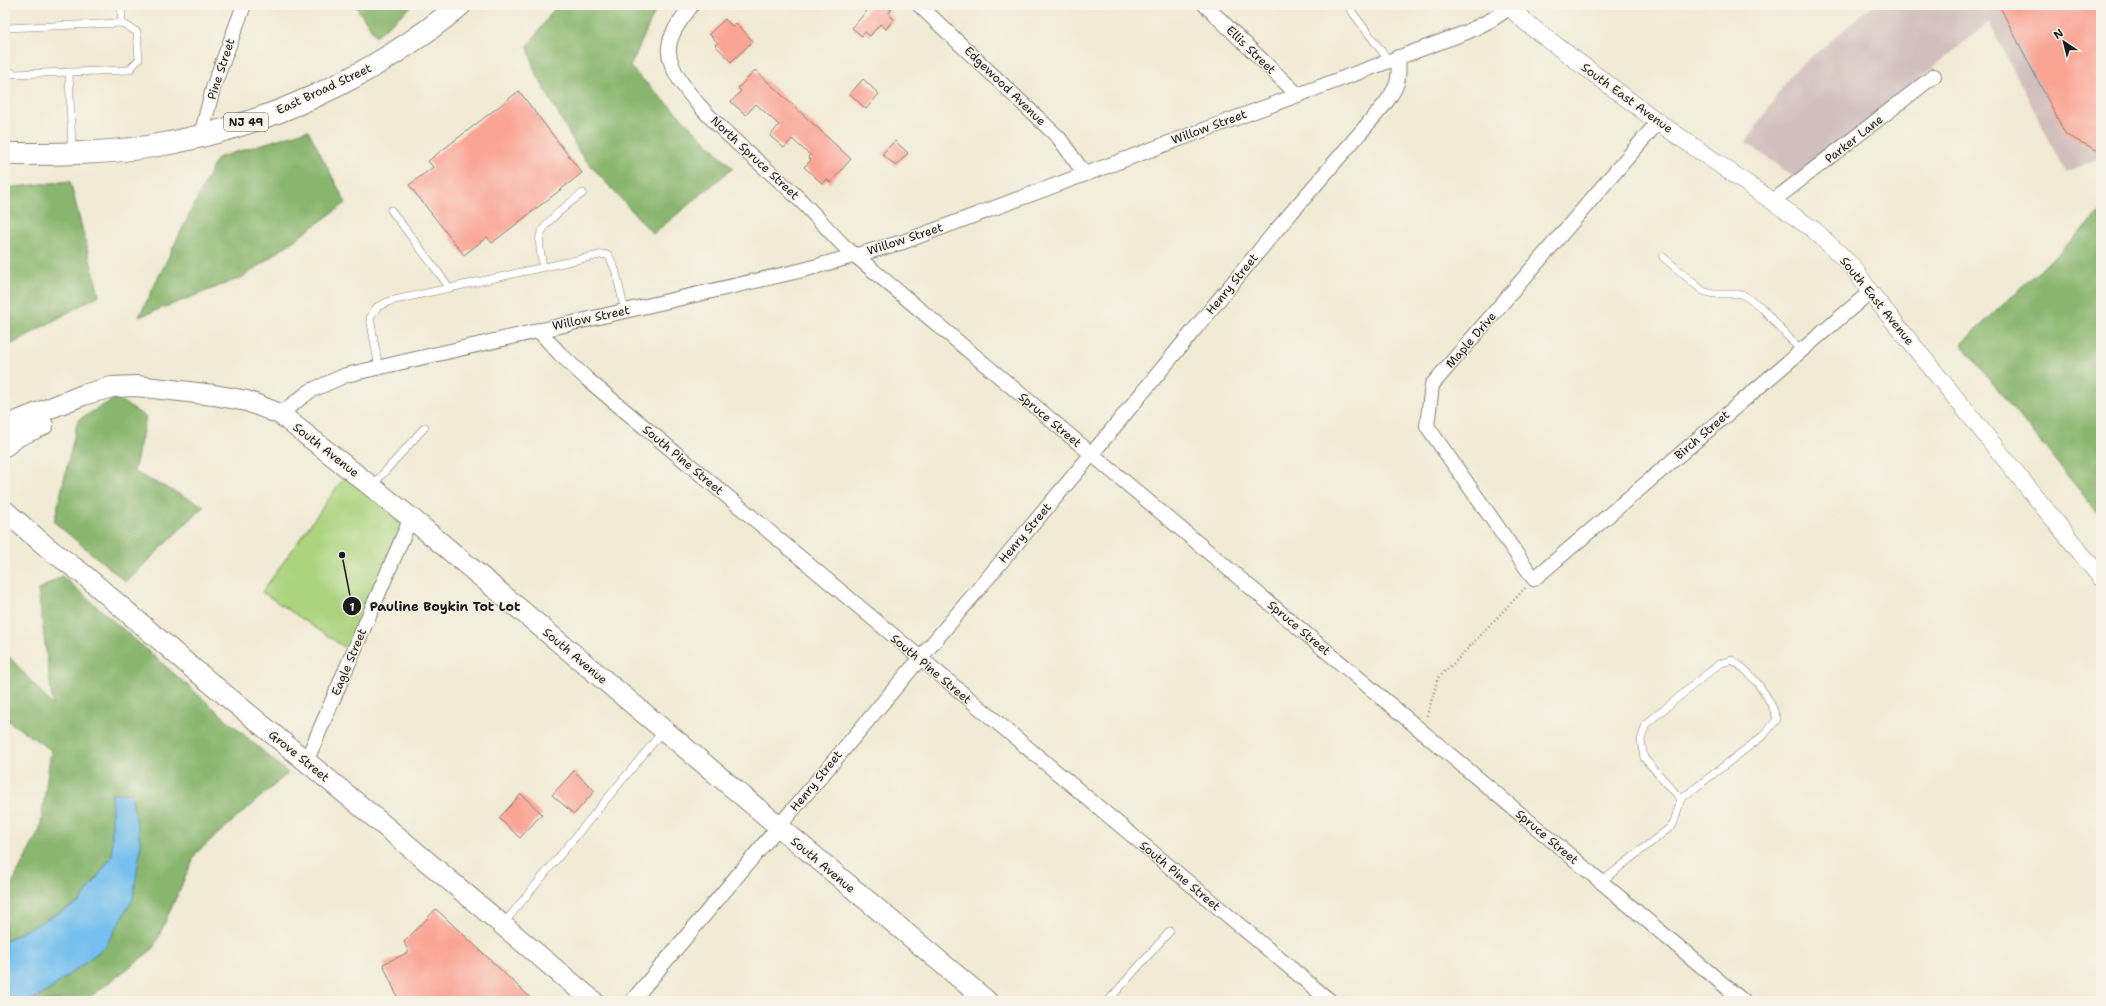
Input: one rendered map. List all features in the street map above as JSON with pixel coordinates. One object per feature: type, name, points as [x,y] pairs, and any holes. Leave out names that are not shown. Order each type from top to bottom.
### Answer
[{"type":"highway","name":"East Broad Street","points":[[5,154],[72,153],[147,147],[201,135],[256,119],[349,80],[414,40],[460,5]]},
{"type":"main road","name":"South Avenue","points":[[5,426],[83,395],[112,387],[129,386],[214,394],[247,401],[280,414],[411,518],[778,828],[987,1001]]},
{"type":"main road","points":[[5,446],[18,436],[129,386]]},
{"type":"main road","name":"Grove Street","points":[[6,509],[593,1001]]},
{"type":"street","name":"Pine Street","points":[[201,135],[214,85],[244,5]]},
{"type":"street","name":"North Spruce Street","points":[[692,5],[676,28],[668,52],[671,64],[677,77],[708,114],[736,143],[794,193],[855,255]]},
{"type":"street","name":"Edgewood Avenue","points":[[919,5],[1059,138],[1084,173]]},
{"type":"street","name":"Ellis Street","points":[[1205,5],[1296,94]]},
{"type":"street","name":"Willow Street","points":[[280,414],[310,391],[327,382],[346,375],[803,270],[903,242],[1296,94],[1467,32],[1491,20],[1510,6]]},
{"type":"street","name":"South East Avenue","points":[[1510,6],[1529,25],[1658,122],[1814,230],[1852,267],[1870,292],[2101,578]]},
{"type":"street","name":"Henry Street","points":[[632,1001],[1091,455],[1273,234],[1385,104],[1397,88],[1399,81],[1393,59]]},
{"type":"street","name":"Parker Lane","points":[[1773,201],[1934,76]]},
{"type":"street","name":"Maple Drive","points":[[1534,579],[1427,426],[1432,385],[1658,122]]},
{"type":"street","name":"Spruce Street","points":[[855,255],[1091,455],[1743,1001]]},
{"type":"street","name":"Birch Street","points":[[1534,579],[1870,292]]},
{"type":"street","name":"South Pine Street","points":[[538,330],[560,354],[587,379],[1330,1001]]},
{"type":"street","name":"Eagle Street","points":[[306,762],[411,518]]},
{"type":"lane","points":[[121,5],[122,23]]},
{"type":"lane","points":[[1347,5],[1393,59]]},
{"type":"lane","points":[[5,28],[122,23],[137,32],[139,59],[129,70],[13,74],[5,66]]},
{"type":"lane","points":[[69,72],[72,153]]},
{"type":"lane","points":[[543,267],[540,236],[546,225],[567,204],[583,193]]},
{"type":"lane","points":[[391,210],[450,288]]},
{"type":"lane","points":[[379,368],[370,318],[377,307],[390,300],[604,254],[610,256],[616,269],[625,311]]},
{"type":"lane","points":[[1663,257],[1703,291],[1713,294],[1742,294],[1760,307],[1801,351]]},
{"type":"lane","points":[[372,486],[425,427]]},
{"type":"lane","points":[[1601,882],[1673,825],[1681,799],[1764,735],[1777,719],[1773,707],[1744,667],[1732,660],[1719,664],[1646,724],[1642,734],[1641,740],[1644,758],[1681,799]]},
{"type":"lane","points":[[502,925],[663,730]]},
{"type":"lane","points":[[1108,1001],[1170,931]]},
{"type":"path","points":[[1422,732],[1438,678],[1534,579]]},
{"type":"shaded area","points":[[1873,5],[2101,5],[2101,157],[2066,173],[1989,22],[1796,179],[1746,142],[1792,73]]},
{"type":"green space","points":[[355,5],[413,5],[376,36]]},
{"type":"green space","points":[[557,5],[658,5],[630,67],[733,168],[653,234],[581,155],[534,70],[528,46]]},
{"type":"green space","points":[[308,130],[346,203],[243,277],[139,317],[217,158]]},
{"type":"green space","points":[[70,181],[99,295],[5,348],[5,188]]},
{"type":"green space","points":[[2101,213],[2101,517],[1961,344]]},
{"type":"green space","points":[[116,398],[146,417],[134,472],[204,506],[126,582],[54,522],[78,420]]},
{"type":"green space","points":[[350,469],[411,518],[353,653],[262,592]]},
{"type":"green space","points":[[62,576],[288,773],[196,853],[153,949],[85,1001],[29,1001],[45,993],[105,947],[131,794],[112,794],[112,856],[80,902],[5,941],[5,898],[40,829],[51,750],[5,719],[5,652],[53,706],[38,590]]},
{"type":"water","points":[[131,793],[141,846],[133,899],[105,947],[45,993],[29,1001],[5,1001],[5,941],[80,902],[112,856],[112,794]]},
{"type":"building","points":[[872,5],[885,5],[891,10],[888,14],[894,19],[886,29],[880,24],[870,36],[865,32],[862,36],[852,28]]},
{"type":"building","points":[[1999,5],[2101,5],[2101,152],[2066,135]]},
{"type":"building","points":[[725,19],[732,26],[736,23],[753,41],[731,62],[715,45],[718,43],[709,34]]},
{"type":"building","points":[[755,70],[851,159],[830,183],[827,179],[823,184],[804,167],[811,160],[808,157],[810,155],[792,139],[784,148],[770,136],[779,125],[756,104],[746,115],[731,102],[741,91],[738,88]]},
{"type":"building","points":[[863,79],[879,94],[866,109],[850,94]]},
{"type":"building","points":[[519,91],[582,173],[492,243],[487,237],[464,255],[409,185],[433,167],[428,161]]},
{"type":"building","points":[[895,141],[908,153],[896,166],[882,154]]},
{"type":"building","points":[[574,771],[595,791],[574,814],[552,795]]},
{"type":"building","points":[[521,794],[542,814],[520,838],[499,818]]},
{"type":"building","points":[[436,909],[534,1001],[399,1001],[383,964],[409,952],[404,942]]},
{"type":"place","name":"Pauline Boykin Tot Lot","points":[[342,555]]}]
